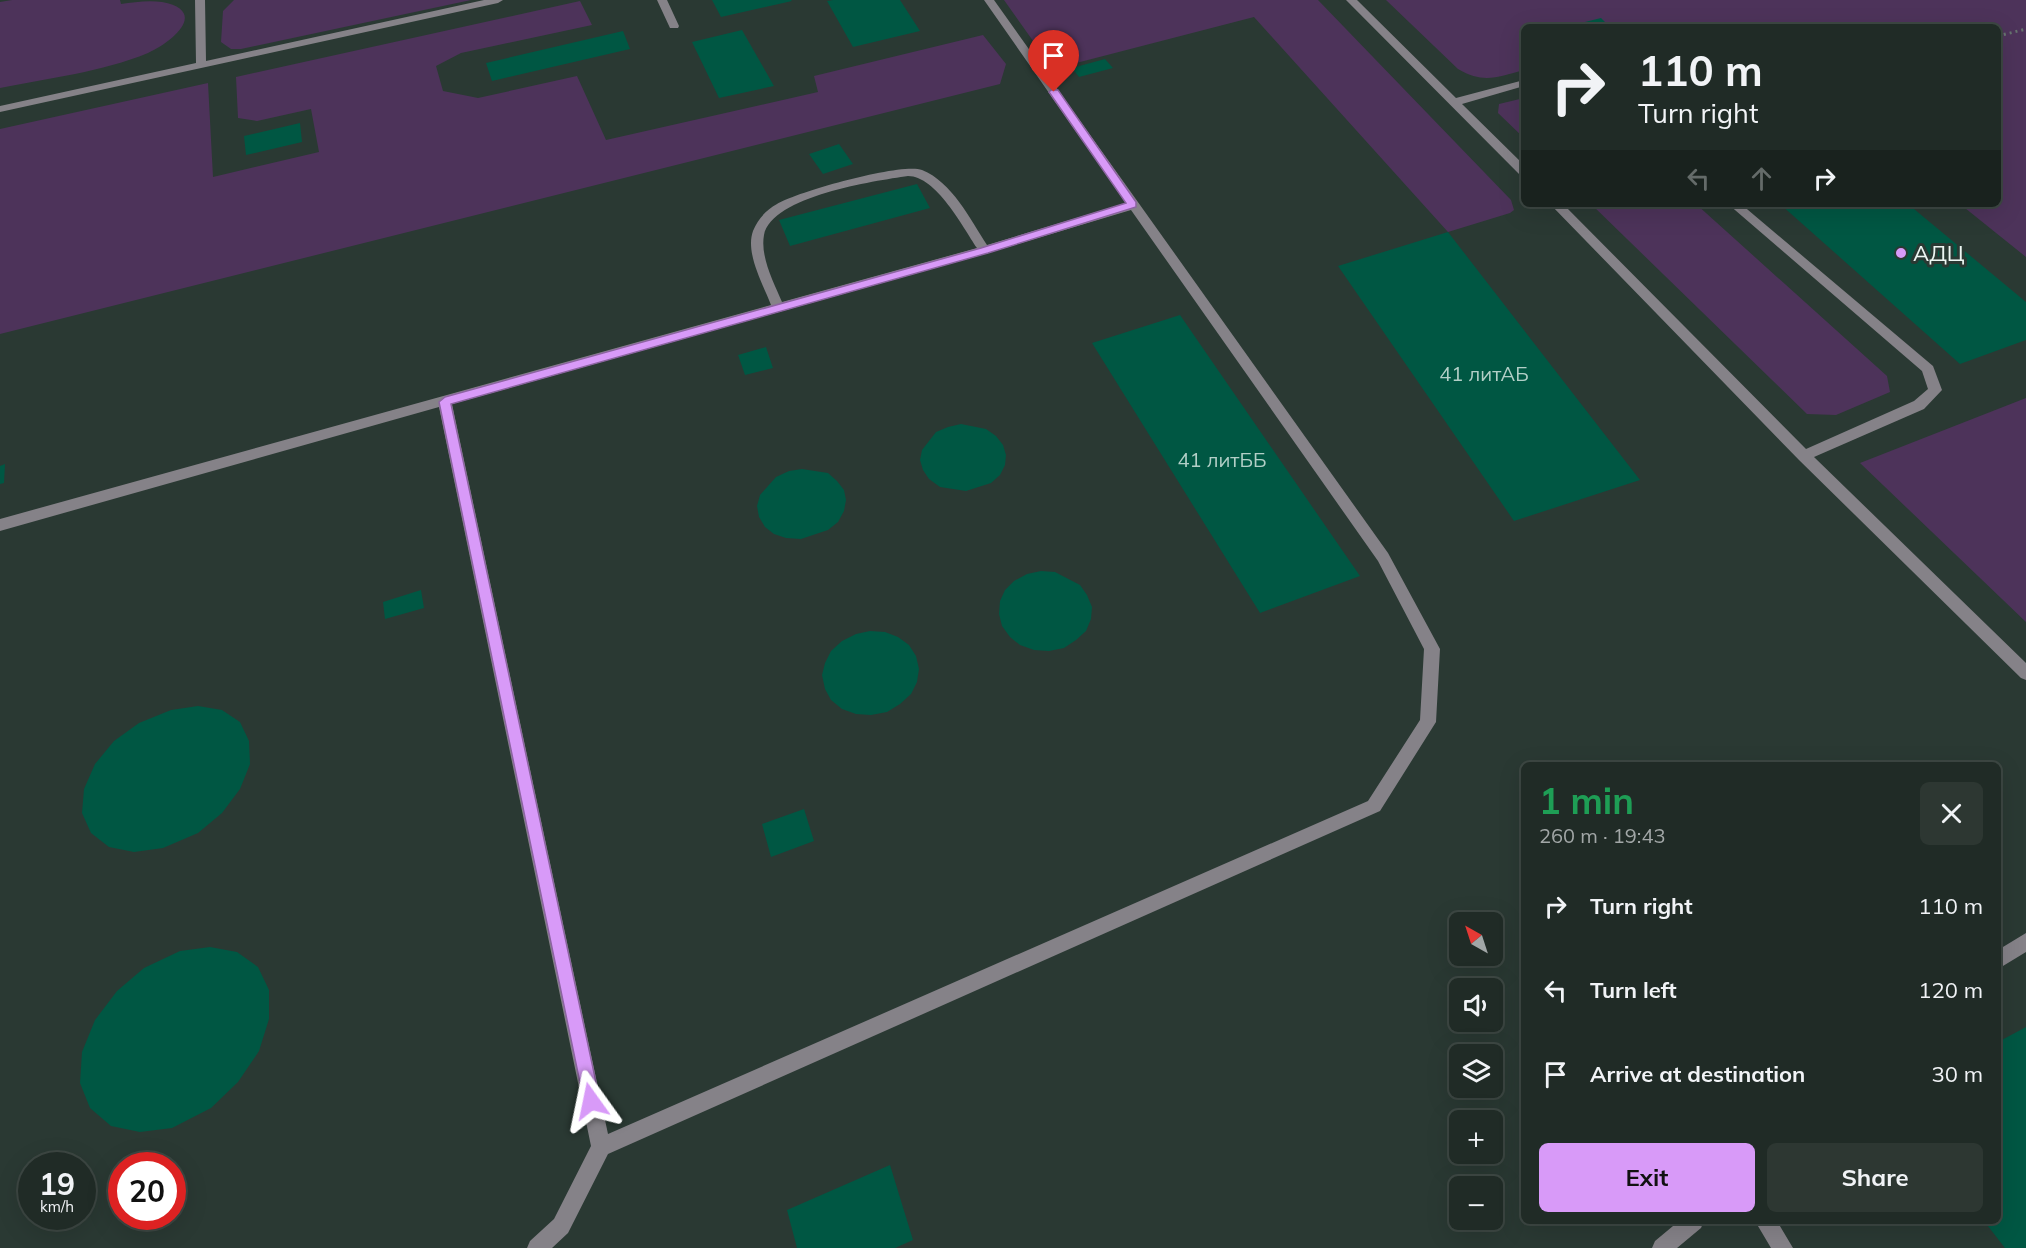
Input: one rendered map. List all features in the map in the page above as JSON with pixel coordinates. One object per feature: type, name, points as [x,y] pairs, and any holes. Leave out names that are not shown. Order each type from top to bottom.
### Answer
[{"type":"lane","points":[[200,0],[201,63]]},
{"type":"lane","points":[[0,109],[201,63],[498,0]]},
{"type":"lane","points":[[662,0],[674,26]]},
{"type":"lane","points":[[601,1147],[1374,806],[1428,722],[1432,649],[1383,557],[989,0]]},
{"type":"lane","points":[[1351,0],[1521,169]]},
{"type":"lane","points":[[1456,102],[1521,84]]},
{"type":"lane","points":[[778,308],[760,255],[758,236],[766,216],[789,202],[894,172],[916,172],[938,184],[984,250]]},
{"type":"lane","points":[[0,525],[984,250],[1133,204]]},
{"type":"lane","points":[[1559,207],[1804,456],[2026,673]]},
{"type":"lane","points":[[1738,207],[1928,369],[1935,390],[1919,405],[1804,456]]},
{"type":"lane","points":[[445,402],[601,1147],[561,1226],[537,1248]]},
{"type":"lane","points":[[2001,958],[2026,942]]},
{"type":"lane","points":[[1662,1248],[1690,1224]]},
{"type":"lane","points":[[1767,1224],[1783,1248]]},
{"type":"path","points":[[2001,35],[2026,29]]},
{"type":"shaded area","points":[[120,0],[121,4],[157,1],[176,6],[183,12],[185,19],[182,27],[167,42],[130,60],[94,70],[0,88],[0,2]]},
{"type":"shaded area","points":[[234,0],[471,0],[241,49],[231,49],[221,42],[223,11]]},
{"type":"shaded area","points":[[1004,0],[1318,0],[1511,200],[1514,210],[1448,232],[1254,17],[1053,69]]},
{"type":"shaded area","points":[[1386,0],[2026,0],[2026,257],[1964,207],[2001,207],[2001,24],[1521,24],[1521,71],[1498,77],[1483,78],[1458,69]]},
{"type":"shaded area","points":[[580,1],[592,25],[461,53],[436,66],[443,91],[478,98],[577,76],[606,140],[818,92],[814,76],[983,35],[1006,64],[1000,84],[0,334],[0,129],[208,83],[213,177],[319,152],[311,109],[257,121],[238,118],[236,77]]},
{"type":"shaded area","points":[[1521,99],[1521,135],[1498,113],[1499,104]]},
{"type":"shaded area","points":[[1594,207],[1699,207],[1887,376],[1890,392],[1836,415],[1807,414]]},
{"type":"shaded area","points":[[2026,398],[2026,622],[1860,463]]},
{"type":"building","points":[[712,0],[791,0],[792,1],[721,17]]},
{"type":"building","points":[[900,0],[920,31],[853,47],[827,1]]},
{"type":"building","points":[[1601,18],[1607,24],[1577,24]]},
{"type":"building","points":[[742,30],[774,86],[719,98],[692,42]]},
{"type":"building","points":[[623,31],[630,49],[492,81],[486,63]]},
{"type":"building","points":[[1105,59],[1113,68],[1079,77],[1072,68]]},
{"type":"building","points":[[300,123],[302,142],[246,155],[244,136]]},
{"type":"building","points":[[839,144],[853,164],[823,174],[809,154]]},
{"type":"building","points":[[917,184],[930,208],[790,246],[779,220]]},
{"type":"building","name":"АДЦ","points":[[1783,207],[1912,207],[2026,302],[2026,340],[1960,364]]},
{"type":"building","points":[[1448,232],[1640,480],[1514,521],[1338,266]]},
{"type":"building","points":[[1180,315],[1360,576],[1260,613],[1092,343]]},
{"type":"building","points":[[766,347],[773,368],[745,375],[738,355]]},
{"type":"building","points":[[961,424],[986,429],[1003,445],[1006,455],[1005,465],[1000,475],[991,483],[966,491],[940,487],[929,479],[920,460],[922,450],[936,432]]},
{"type":"building","points":[[5,464],[4,483],[0,484],[0,466]]},
{"type":"building","points":[[802,469],[828,473],[837,481],[844,490],[846,500],[844,511],[838,522],[828,530],[801,539],[786,538],[774,534],[765,527],[759,517],[757,506],[760,495],[776,477],[789,471]]},
{"type":"building","points":[[1041,571],[1055,572],[1080,585],[1092,607],[1091,619],[1086,631],[1064,648],[1049,651],[1034,650],[1020,645],[1002,626],[999,614],[1000,601],[1005,590],[1014,581],[1027,574]]},
{"type":"building","points":[[421,590],[424,608],[385,619],[383,602]]},
{"type":"building","points":[[870,631],[885,632],[909,645],[916,656],[919,669],[917,682],[911,694],[887,712],[871,715],[856,714],[842,709],[831,700],[825,689],[822,675],[831,651],[842,641],[856,634]]},
{"type":"building","points":[[198,706],[222,710],[240,722],[249,741],[250,764],[240,789],[222,813],[198,833],[163,848],[134,852],[109,847],[91,833],[82,813],[84,789],[95,764],[114,741],[139,723],[171,710]]},
{"type":"building","points":[[804,809],[814,841],[771,857],[762,824]]},
{"type":"building","points":[[210,947],[237,952],[258,967],[269,990],[269,1019],[259,1051],[238,1082],[211,1108],[172,1128],[140,1132],[111,1126],[90,1108],[80,1083],[82,1052],[95,1020],[117,991],[144,968],[180,951]]},
{"type":"building","points":[[2026,1027],[2026,1248],[2005,1248],[1986,1224],[2001,1224],[2001,1040]]},
{"type":"building","points":[[890,1165],[913,1240],[895,1248],[797,1248],[787,1210]]},
{"type":"place","name":"АДЦ","points":[[1901,253]]},
{"type":"route","points":[[591,1101],[445,402],[984,250],[1133,204],[1054,92]]}]
